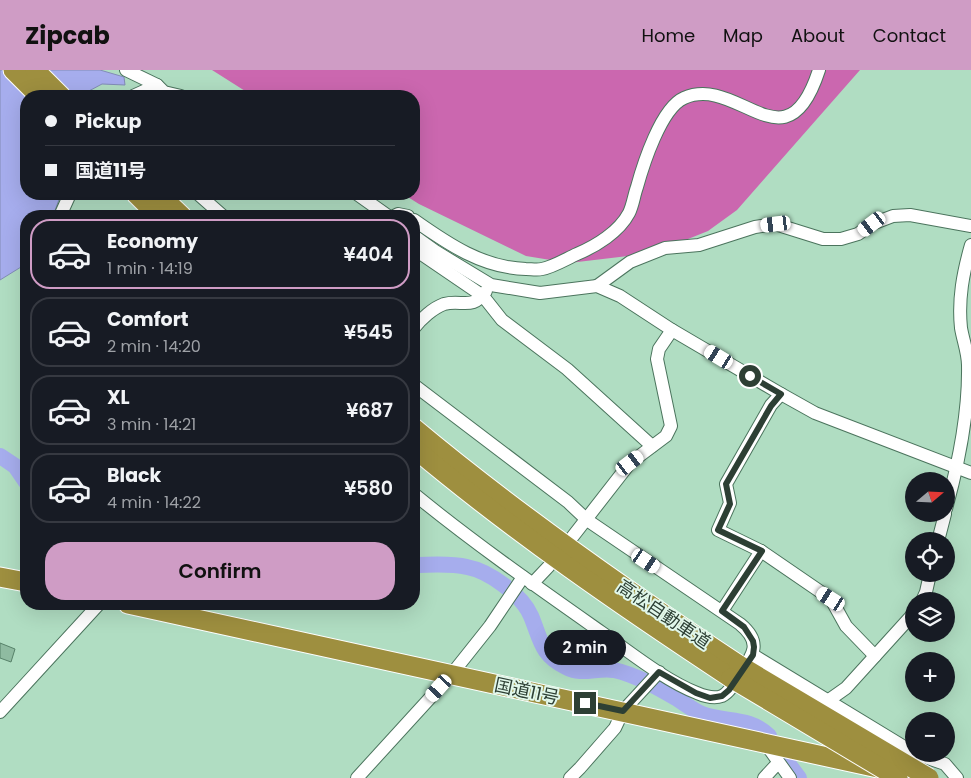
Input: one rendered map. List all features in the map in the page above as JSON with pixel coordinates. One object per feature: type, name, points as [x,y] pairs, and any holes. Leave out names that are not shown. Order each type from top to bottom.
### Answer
[{"type":"highway","points":[[13,70],[33,90]]},
{"type":"highway","points":[[35,70],[55,90]]},
{"type":"highway","points":[[142,200],[152,210]]},
{"type":"highway","points":[[165,200],[176,210]]},
{"type":"highway","name":"高松自動車道","points":[[420,433],[556,540],[741,666],[898,778]]},
{"type":"highway","name":"高松自動車道","points":[[420,453],[546,552],[634,614],[741,666],[928,778]]},
{"type":"highway","points":[[0,577],[20,581]]},
{"type":"highway","name":"国道11号","points":[[155,610],[928,778]]},
{"type":"street","points":[[126,70],[157,85],[162,90]]},
{"type":"street","points":[[420,224],[469,256],[510,269],[542,269],[582,252],[609,237],[630,212],[651,145],[667,113],[676,103],[684,98],[701,94],[717,96],[762,114],[778,117],[793,114],[805,103],[819,70]]},
{"type":"street","points":[[146,90],[157,85]]},
{"type":"street","points":[[205,200],[216,210]]},
{"type":"street","points":[[365,200],[380,210]]},
{"type":"street","points":[[420,240],[490,285],[540,293],[597,286],[630,262],[665,248],[699,245],[755,227],[776,224],[822,239],[841,239],[858,234],[872,224],[893,216],[910,215],[971,226]]},
{"type":"street","points":[[954,472],[961,445],[968,399],[969,363],[961,327],[960,299],[963,270],[971,245]]},
{"type":"street","points":[[420,253],[483,296],[502,320],[566,369],[652,446]]},
{"type":"street","points":[[420,322],[442,305],[475,302],[483,296],[490,285]]},
{"type":"street","points":[[597,286],[620,296],[672,330],[815,413],[971,473]]},
{"type":"street","points":[[570,540],[630,463],[666,436],[671,426],[657,360],[659,349],[672,330]]},
{"type":"street","points":[[420,390],[568,502],[586,520],[740,624],[753,641],[729,690],[722,696],[710,698],[696,693],[659,672],[528,581],[420,499]]},
{"type":"street","points":[[781,394],[771,406],[726,484],[730,504],[718,530],[762,551],[831,599],[846,626],[875,656]]},
{"type":"street","points":[[722,611],[762,551]]},
{"type":"street","points":[[357,778],[451,675],[528,581],[548,566]]},
{"type":"street","points":[[0,712],[94,610]]},
{"type":"street","points":[[829,700],[846,688],[905,622]]},
{"type":"street","points":[[741,666],[829,700],[905,747]]},
{"type":"street","points":[[570,778],[615,728],[623,711],[659,672]]},
{"type":"street","points":[[765,743],[790,778]]},
{"type":"street","points":[[764,778],[778,762]]},
{"type":"street","points":[[940,762],[945,764],[957,778]]},
{"type":"shaded area","points":[[212,70],[860,70],[737,210],[708,231],[678,243],[628,256],[569,263],[526,256],[413,200],[420,200],[420,90],[244,90]]},
{"type":"water","points":[[0,70],[100,70],[124,77],[125,85],[102,84],[91,90],[20,90],[20,200],[59,200],[55,210],[20,210],[20,268],[0,280]]},
{"type":"building","points":[[0,643],[15,649],[11,662],[0,658]]},
{"type":"waterway","points":[[0,456],[15,466],[20,473]]},
{"type":"waterway","points":[[420,565],[447,565],[476,569],[504,585],[527,608],[547,652],[551,657],[572,670],[608,669],[630,675],[676,698],[695,711],[711,717],[753,725],[769,736]]},
{"type":"waterway","points":[[784,758],[799,778]]},
{"type":"route","points":[[585,703],[623,711],[659,672],[696,693],[710,698],[722,696],[729,690],[753,655],[753,641],[748,632],[722,611],[762,551],[718,530],[730,504],[726,484],[771,406],[781,394],[750,376]]}]
